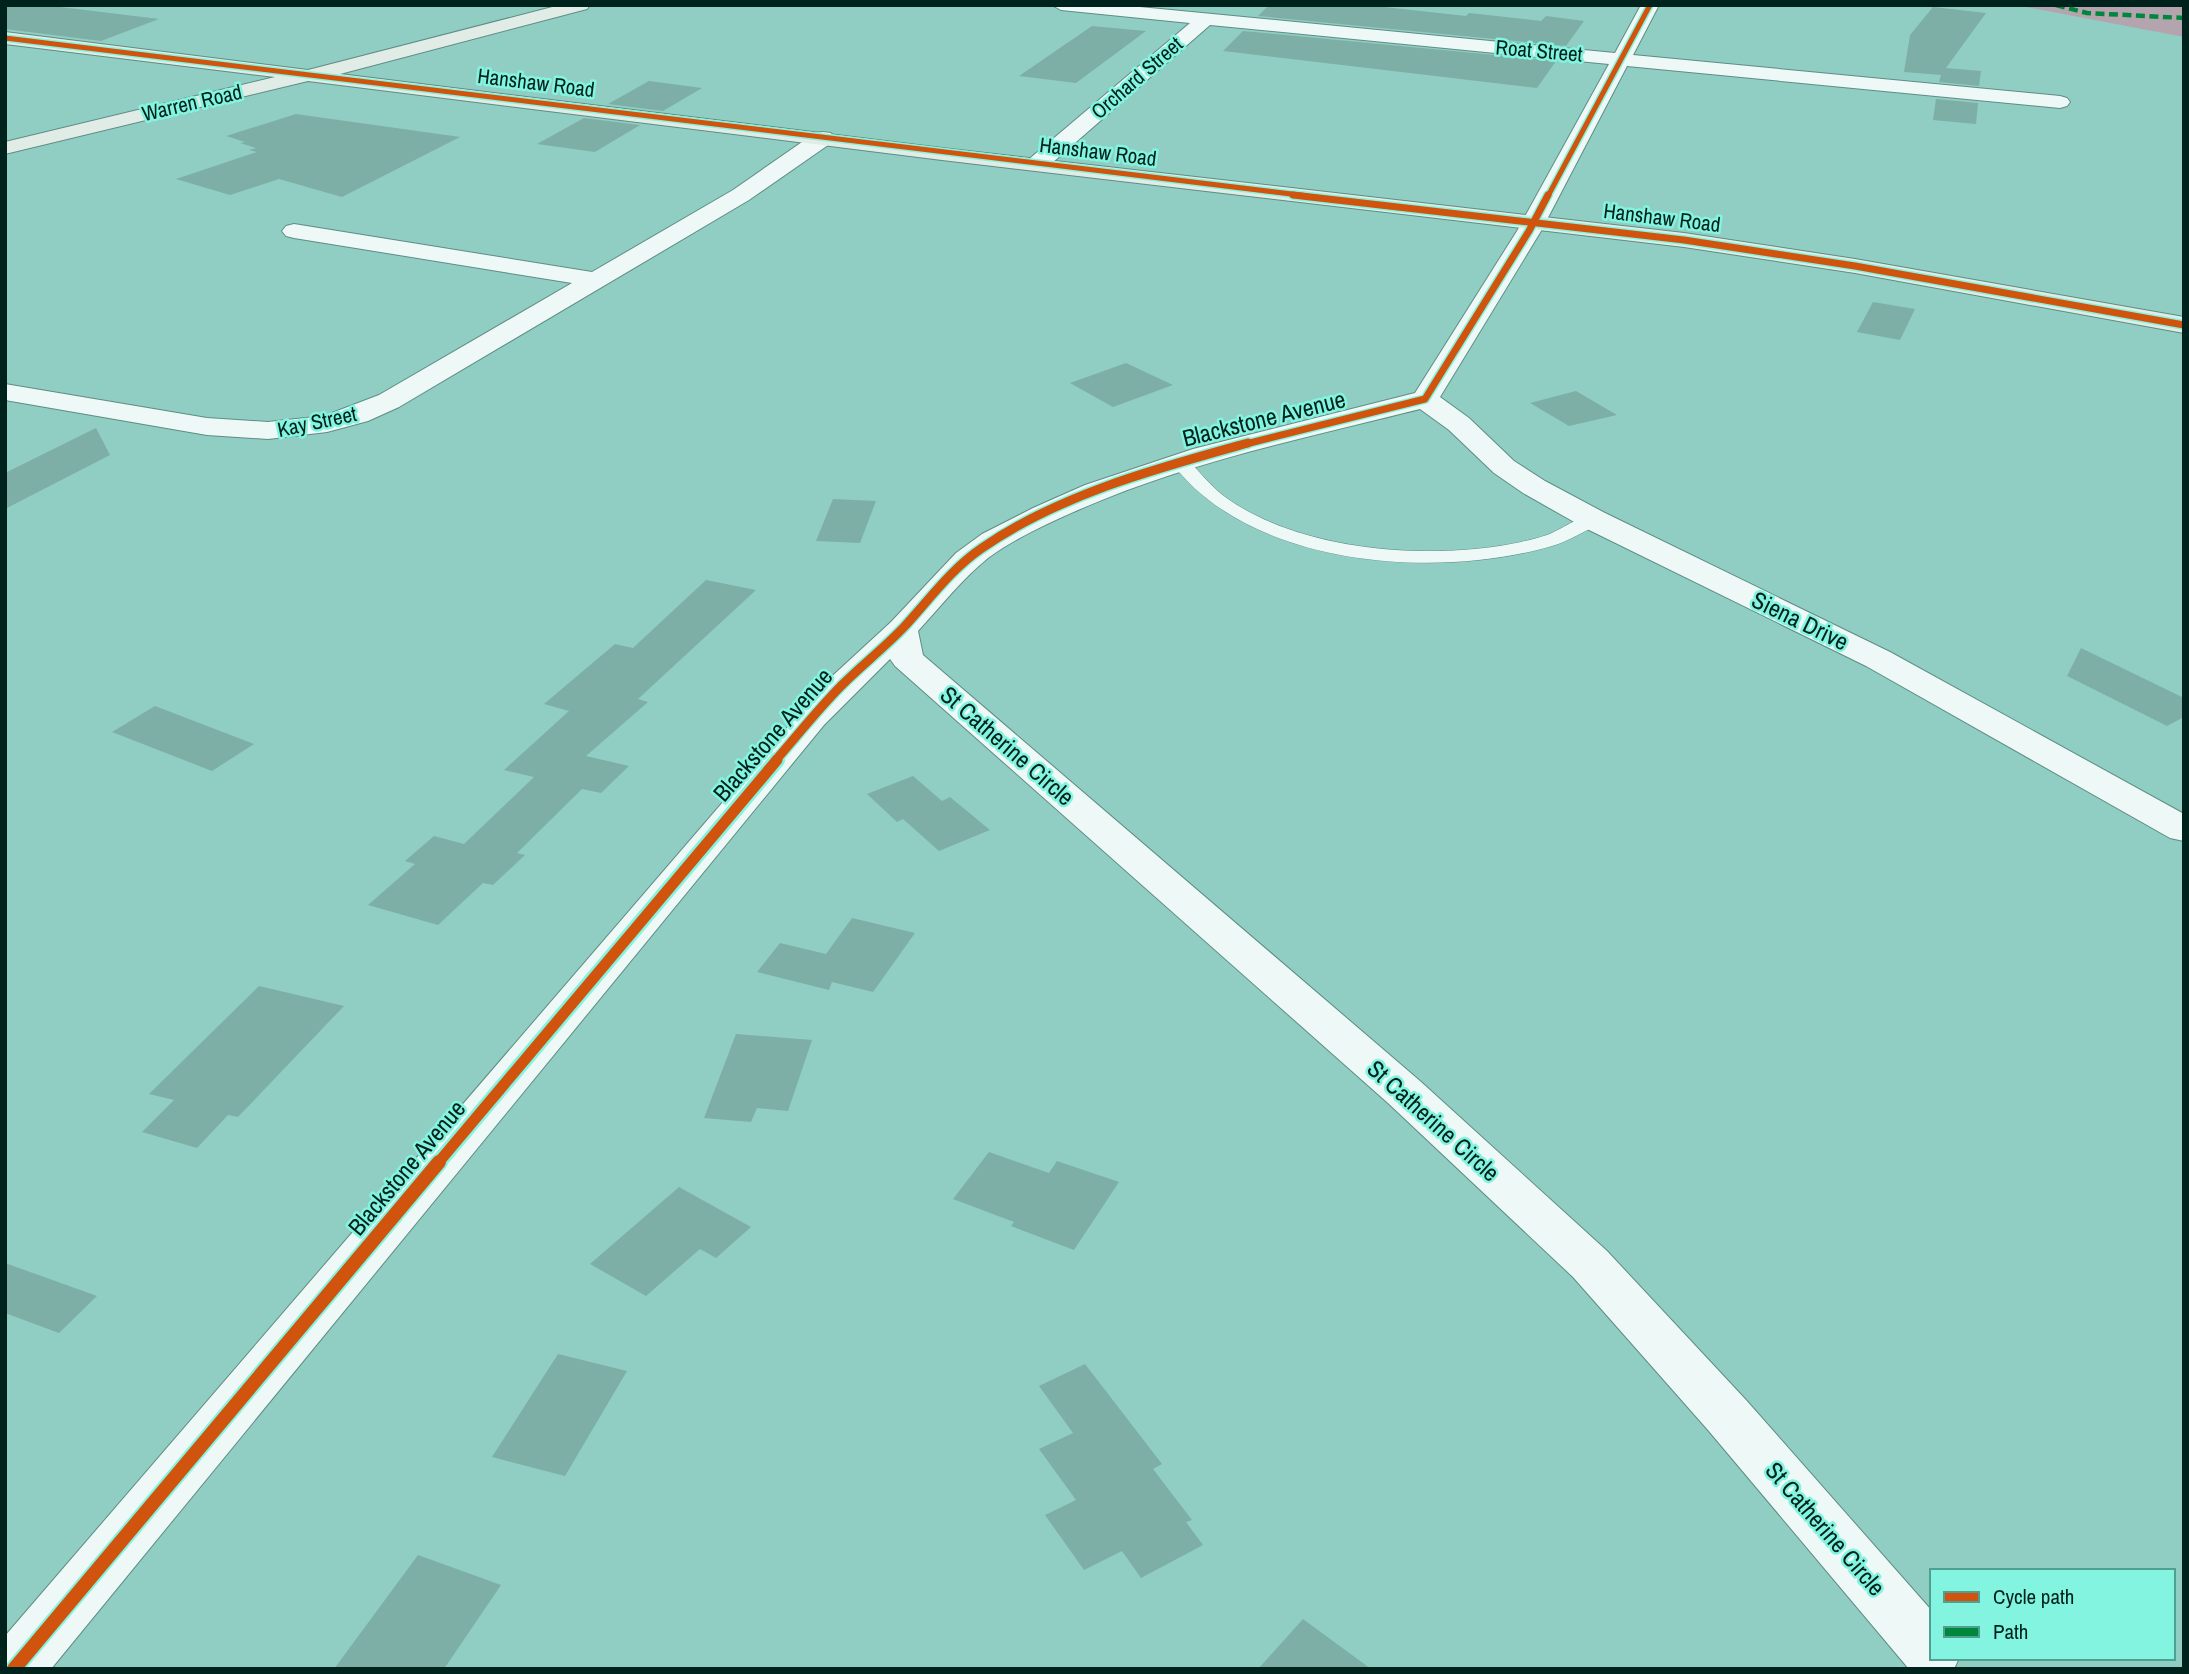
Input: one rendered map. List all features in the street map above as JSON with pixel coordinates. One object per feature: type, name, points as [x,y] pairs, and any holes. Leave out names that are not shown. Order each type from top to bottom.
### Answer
[{"type":"street","name":"Warren Road","points":[[5,148],[311,76],[581,5]]},
{"type":"street","name":"Roat Street","points":[[1061,5],[2060,102]]},
{"type":"street","points":[[1425,400],[1534,222],[1650,5]]},
{"type":"street","name":"Orchard Street","points":[[1036,164],[1206,19]]},
{"type":"street","name":"Hanshaw Road","points":[[5,38],[1777,253],[2184,325]]},
{"type":"street","name":"Kay Street","points":[[5,391],[222,429],[270,432],[323,425],[370,411],[741,195],[823,138]]},
{"type":"street","points":[[294,231],[598,279]]},
{"type":"street","name":"Blackstone Avenue","points":[[14,1669],[767,771],[838,689],[901,629],[951,573],[992,541],[1091,493],[1180,462],[1425,400]]},
{"type":"street","name":"Siena Drive","points":[[1425,400],[1459,424],[1504,467],[1534,487],[1594,520],[1878,659],[2184,830]]},
{"type":"street","name":"St Catherine Circle","points":[[901,629],[907,659],[1404,1093],[1590,1264],[1727,1415],[1930,1651]]},
{"type":"lane","points":[[1180,462],[1224,505],[1273,530],[1338,548],[1410,556],[1483,554],[1546,541],[1594,520]]},
{"type":"shaded area","points":[[2016,5],[2184,5],[2184,37]]},
{"type":"building","points":[[5,5],[44,5],[159,19],[101,41],[5,29]]},
{"type":"building","points":[[1269,5],[1366,5],[1466,16],[1469,13],[1541,21],[1546,16],[1584,21],[1566,46],[1258,16]]},
{"type":"building","points":[[1933,7],[1986,13],[1946,68],[1981,71],[1979,86],[1939,82],[1941,75],[1904,72],[1910,35]]},
{"type":"building","points":[[1092,26],[1146,31],[1076,83],[1019,76]]},
{"type":"building","points":[[1243,31],[1556,61],[1537,88],[1223,51]]},
{"type":"building","points":[[649,81],[702,88],[663,111],[608,104]]},
{"type":"building","points":[[1936,99],[1978,103],[1976,124],[1933,120]]},
{"type":"building","points":[[296,114],[460,137],[342,197],[279,179],[230,195],[176,179],[257,152],[249,150],[256,148],[240,143],[245,142],[226,136]]},
{"type":"building","points":[[584,118],[640,125],[595,152],[537,144]]},
{"type":"building","points":[[1873,302],[1915,309],[1900,340],[1857,332]]},
{"type":"building","points":[[1126,363],[1173,385],[1113,407],[1070,383]]},
{"type":"building","points":[[1576,391],[1617,415],[1569,426],[1530,403]]},
{"type":"building","points":[[96,428],[110,455],[5,509],[5,473]]},
{"type":"building","points":[[833,499],[876,501],[860,543],[816,541]]},
{"type":"building","points":[[706,580],[756,590],[638,699],[648,702],[586,756],[629,766],[601,793],[582,789],[517,853],[525,855],[493,885],[483,883],[438,925],[368,905],[415,864],[405,861],[434,836],[464,844],[534,777],[504,770],[569,711],[544,704],[615,644],[633,648]]},
{"type":"building","points":[[2081,648],[2184,698],[2184,717],[2167,726],[2067,676]]},
{"type":"building","points":[[155,706],[254,744],[212,771],[112,732]]},
{"type":"building","points":[[913,776],[942,801],[950,797],[990,830],[939,851],[903,819],[897,822],[867,794]]},
{"type":"building","points":[[852,918],[915,933],[873,992],[832,982],[829,990],[757,972],[780,943],[826,954]]},
{"type":"building","points":[[259,986],[344,1006],[238,1117],[228,1115],[197,1148],[142,1132],[174,1100],[149,1094]]},
{"type":"building","points":[[736,1034],[812,1040],[788,1111],[757,1108],[751,1122],[704,1118]]},
{"type":"building","points":[[989,1152],[1049,1173],[1057,1161],[1119,1182],[1074,1250],[1011,1226],[1014,1222],[953,1199]]},
{"type":"building","points":[[679,1187],[751,1227],[716,1258],[700,1249],[646,1296],[590,1264]]},
{"type":"building","points":[[5,1263],[97,1296],[59,1333],[5,1313]]},
{"type":"building","points":[[558,1354],[627,1371],[565,1476],[492,1457]]},
{"type":"building","points":[[1085,1364],[1162,1464],[1153,1469],[1192,1520],[1186,1522],[1203,1545],[1141,1578],[1122,1551],[1084,1570],[1045,1515],[1076,1500],[1039,1449],[1073,1433],[1039,1386]]},
{"type":"building","points":[[418,1555],[501,1585],[444,1669],[334,1669]]},
{"type":"building","points":[[1303,1619],[1371,1669],[1258,1669]]},
{"type":"marked path","points":[[2056,5],[2087,13],[2184,18]]},
{"type":"cycle path","points":[[14,1669],[812,718],[967,560],[993,541],[1043,514],[1149,472],[1204,455],[1425,399],[1529,231],[1650,5]]},
{"type":"cycle path","points":[[5,38],[942,154],[1684,240],[1855,266],[2184,325]]}]
